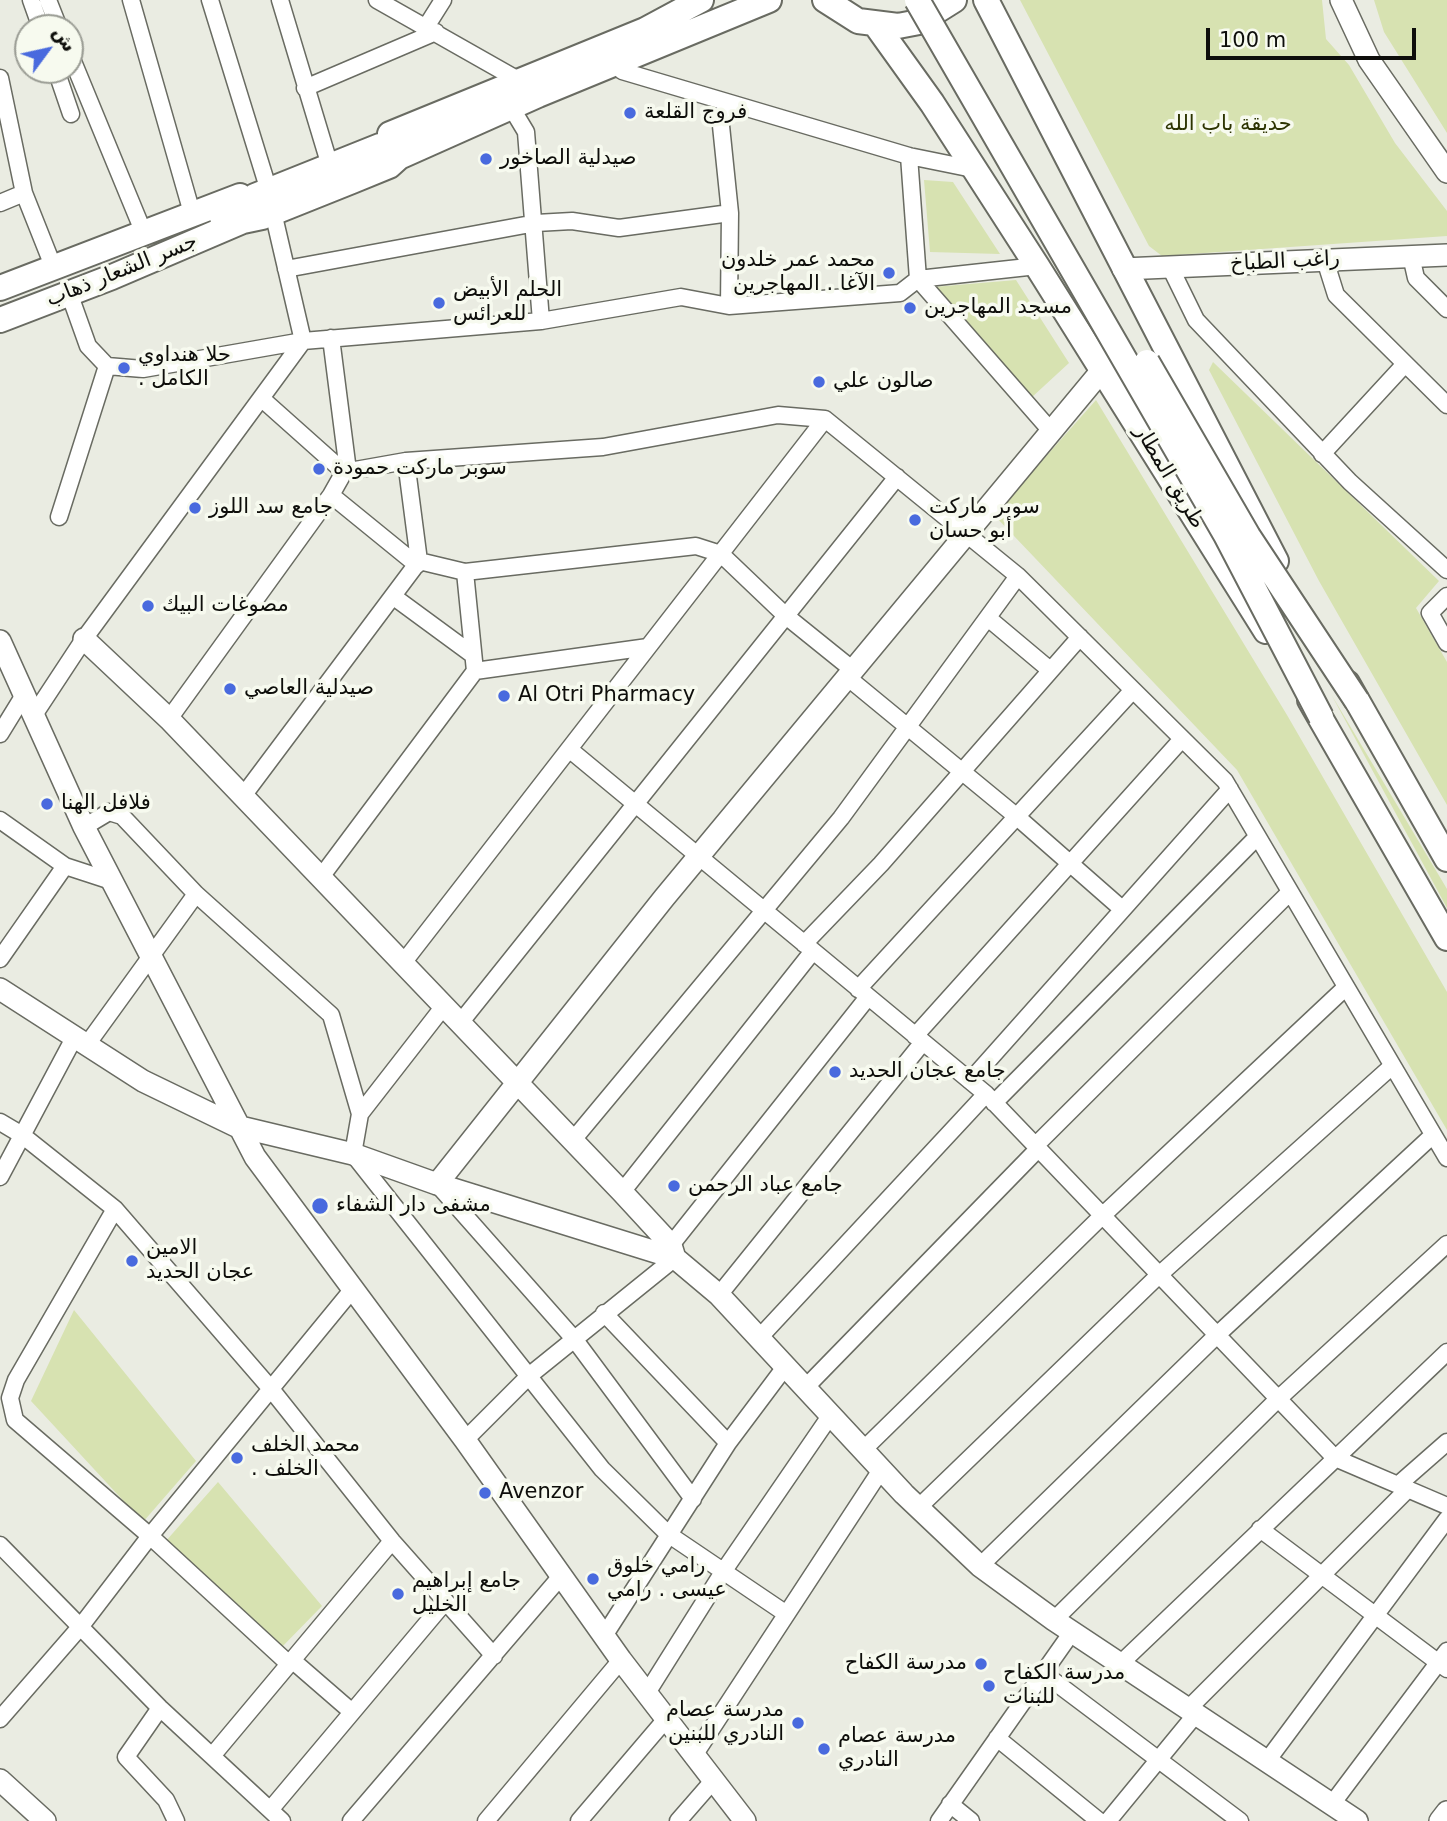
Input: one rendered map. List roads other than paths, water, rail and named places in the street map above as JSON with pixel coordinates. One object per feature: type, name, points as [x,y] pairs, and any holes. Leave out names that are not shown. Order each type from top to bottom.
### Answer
[{"type":"main road","points":[[385,156],[390,134],[645,30],[701,0]]},
{"type":"main road","points":[[0,306],[385,156],[395,145],[743,0]]},
{"type":"main road","points":[[0,332],[245,233],[257,208],[330,166],[385,156],[399,157],[538,95],[769,0]]},
{"type":"main road","points":[[385,156],[405,166],[786,0]]},
{"type":"main road","points":[[825,0],[841,12],[876,25],[898,26],[919,22],[954,0]]},
{"type":"main road","points":[[917,0],[1226,535],[1321,717]]},
{"type":"main road","points":[[935,0],[1248,536],[1357,701]]},
{"type":"main road","points":[[986,0],[1257,527],[1446,856]]},
{"type":"main road","name":"طريق المطار","points":[[876,25],[932,103],[1037,266],[1213,551],[1321,717],[1447,938]]},
{"type":"main road","points":[[0,288],[236,196],[257,208]]},
{"type":"main road","name":"جسر الشعار ذهاب","points":[[0,320],[112,277],[257,208]]},
{"type":"street","points":[[131,0],[192,213]]},
{"type":"street","points":[[34,715],[84,639],[303,341],[286,270],[257,208],[210,0]]},
{"type":"street","points":[[280,0],[330,166]]},
{"type":"street","points":[[368,0],[378,0],[520,81]]},
{"type":"street","points":[[306,88],[431,30],[443,0]]},
{"type":"street","points":[[1341,0],[1369,60],[1415,130],[1447,172]]},
{"type":"street","points":[[622,71],[909,156],[973,169]]},
{"type":"street","points":[[0,78],[24,192],[53,266]]},
{"type":"street","points":[[61,84],[71,114]]},
{"type":"street","points":[[82,84],[143,231]]},
{"type":"street","points":[[729,306],[730,213],[720,116],[732,104]]},
{"type":"street","points":[[517,117],[526,132],[536,223],[541,321]]},
{"type":"street","points":[[909,156],[918,279],[1051,431]]},
{"type":"street","points":[[0,203],[24,192]]},
{"type":"street","points":[[286,270],[536,223],[572,221],[619,228],[730,213]]},
{"type":"street","name":"راغب الطباخ","points":[[1123,269],[1447,255]]},
{"type":"street","points":[[1411,257],[1416,278],[1447,309]]},
{"type":"street","points":[[1325,260],[1336,295],[1447,405]]},
{"type":"street","points":[[74,304],[88,346],[107,366],[143,369],[303,341],[541,321],[681,297],[729,306],[900,293],[918,279],[1037,266]]},
{"type":"street","points":[[1170,267],[1196,320],[1322,454],[1447,570]]},
{"type":"street","points":[[169,719],[346,471],[331,338]]},
{"type":"street","points":[[1322,454],[1405,364]]},
{"type":"street","points":[[59,517],[107,366]]},
{"type":"street","points":[[437,1184],[698,857],[1103,369]]},
{"type":"street","points":[[261,398],[346,471]]},
{"type":"street","points":[[346,471],[406,461],[603,447],[778,415],[825,419],[1018,576],[1230,789],[1391,1067],[1447,1158]]},
{"type":"street","points":[[403,963],[825,419]]},
{"type":"street","points":[[243,796],[418,563],[406,461]]},
{"type":"street","points":[[460,1023],[897,477]]},
{"type":"street","points":[[331,495],[418,563],[466,572],[696,546],[720,554],[908,727],[1016,816],[1122,909]]},
{"type":"street","points":[[321,877],[474,663],[466,572]]},
{"type":"street","points":[[573,1140],[841,818],[1018,576]]},
{"type":"street","points":[[1447,596],[1430,613],[1447,643]]},
{"type":"street","points":[[394,597],[474,663],[648,647]]},
{"type":"street","points":[[988,618],[1050,670]]},
{"type":"street","points":[[622,1192],[808,948],[1080,637]]},
{"type":"street","points":[[84,639],[169,719],[573,1140],[673,1251],[719,1294],[881,1470],[980,1566],[1054,1620],[1357,1821]]},
{"type":"street","points":[[0,641],[13,681],[34,715],[84,827],[236,1126],[274,1185],[465,1440],[621,1660],[712,1782],[745,1821]]},
{"type":"street","points":[[0,734],[13,681]]},
{"type":"street","points":[[465,1440],[530,1374],[575,1340],[673,1251],[863,993],[1016,816],[1133,690]]},
{"type":"street","points":[[719,1294],[919,1039],[1069,864],[1182,739]]},
{"type":"street","points":[[569,749],[990,1099],[1335,1458],[1447,1506]]},
{"type":"street","points":[[970,1081],[1230,789]]},
{"type":"street","points":[[84,827],[101,815],[115,813],[196,894],[331,1015],[360,1114],[353,1154],[530,1374],[602,1469],[668,1534],[785,1613]]},
{"type":"street","points":[[0,820],[65,866],[111,881]]},
{"type":"street","points":[[759,1338],[990,1099],[1257,837]]},
{"type":"street","points":[[0,959],[65,866]]},
{"type":"street","points":[[805,1388],[1037,1147],[1289,893]]},
{"type":"street","points":[[0,1177],[22,1135],[80,1042],[196,894]]},
{"type":"street","points":[[863,1450],[1102,1216],[1345,988]]},
{"type":"street","points":[[0,989],[80,1042],[191,1107],[236,1126],[353,1154],[437,1184],[673,1251]]},
{"type":"street","points":[[360,1114],[444,1006]]},
{"type":"street","points":[[919,1507],[1159,1275],[1391,1067]]},
{"type":"street","points":[[0,1122],[22,1135],[114,1209],[271,1388],[444,1603],[494,1656]]},
{"type":"street","points":[[980,1566],[1217,1335],[1433,1135]]},
{"type":"street","points":[[437,1184],[575,1340],[693,1499]]},
{"type":"street","points":[[114,1209],[16,1380],[10,1398],[15,1420],[150,1536],[290,1662],[352,1712]]},
{"type":"street","points":[[1054,1620],[1278,1399],[1447,1244]]},
{"type":"street","points":[[0,1718],[81,1626],[150,1536],[352,1290]]},
{"type":"street","points":[[604,1313],[728,1443]]},
{"type":"street","points":[[1120,1664],[1447,1352]]},
{"type":"street","points":[[604,1636],[728,1443],[785,1367]]},
{"type":"street","points":[[647,1693],[723,1572],[830,1416]]},
{"type":"street","points":[[1108,1821],[1159,1760],[1192,1711],[1447,1442]]},
{"type":"street","points":[[693,1757],[881,1470]]},
{"type":"street","points":[[1267,1761],[1447,1519]]},
{"type":"street","points":[[1260,1529],[1375,1615],[1444,1661],[1332,1804]]},
{"type":"street","points":[[212,1756],[392,1541]]},
{"type":"street","points":[[0,1545],[160,1708],[276,1816],[352,1712],[444,1603]]},
{"type":"street","points":[[351,1821],[562,1576]]},
{"type":"street","points":[[939,1821],[1072,1632]]},
{"type":"street","points":[[486,1821],[621,1660]]},
{"type":"street","points":[[1043,1673],[1240,1821]]},
{"type":"street","points":[[160,1708],[126,1757],[166,1800],[176,1821]]},
{"type":"street","points":[[579,1821],[666,1719]]},
{"type":"street","points":[[997,1738],[1099,1821]]},
{"type":"street","points":[[0,1780],[45,1821]]},
{"type":"street","points":[[678,1821],[712,1782]]},
{"type":"street","points":[[950,1804],[971,1821]]},
{"type":"street","points":[[1440,1821],[1447,1812]]},
{"type":"place","name":"فروج القلعة","points":[[630,113]]},
{"type":"place","name":"صيدلية الصاخور","points":[[486,159]]},
{"type":"place","name":"محمد عمر خلدون الآغا . المهاجرين","points":[[889,273]]},
{"type":"place","name":"الحلم الأبيض للعرائس","points":[[439,303]]},
{"type":"place","name":"مسجد المهاجرين","points":[[910,308]]},
{"type":"place","name":"حلا هنداوي . الكامل","points":[[124,368]]},
{"type":"place","name":"صالون علي","points":[[819,382]]},
{"type":"place","name":"سوبر ماركت حمودة","points":[[319,469]]},
{"type":"place","name":"جامع سد اللوز","points":[[195,508]]},
{"type":"place","name":"سوبر ماركت أبو حسان","points":[[915,520]]},
{"type":"place","name":"مصوغات البيك","points":[[148,606]]},
{"type":"place","name":"صيدلية العاصي","points":[[230,689]]},
{"type":"place","name":"Al Otri Pharmacy","points":[[504,696]]},
{"type":"place","name":"فلافل الهنا","points":[[47,804]]},
{"type":"place","name":"جامع عجان الحديد","points":[[835,1072]]},
{"type":"place","name":"جامع عباد الرحمن","points":[[674,1186]]},
{"type":"place","name":"مشفى دار الشفاء","points":[[320,1206]]},
{"type":"place","name":"الامين عجان الحديد","points":[[132,1261]]},
{"type":"place","name":"محمد الخلف . الخلف","points":[[237,1458]]},
{"type":"place","name":"Avenzor","points":[[485,1493]]},
{"type":"place","name":"رامي خلوق عيسى . رامي","points":[[593,1579]]},
{"type":"place","name":"جامع إبراهيم الخليل","points":[[398,1594]]},
{"type":"place","name":"مدرسة الكفاح","points":[[981,1664]]},
{"type":"place","name":"مدرسة الكفاح للبنات","points":[[989,1686]]},
{"type":"place","name":"مدرسة عصام النادري للبنين","points":[[798,1723]]},
{"type":"place","name":"مدرسة عصام النادري","points":[[824,1749]]},
{"type":"park label","name":"حديقة باب الله","points":[[1228,125]]}]
